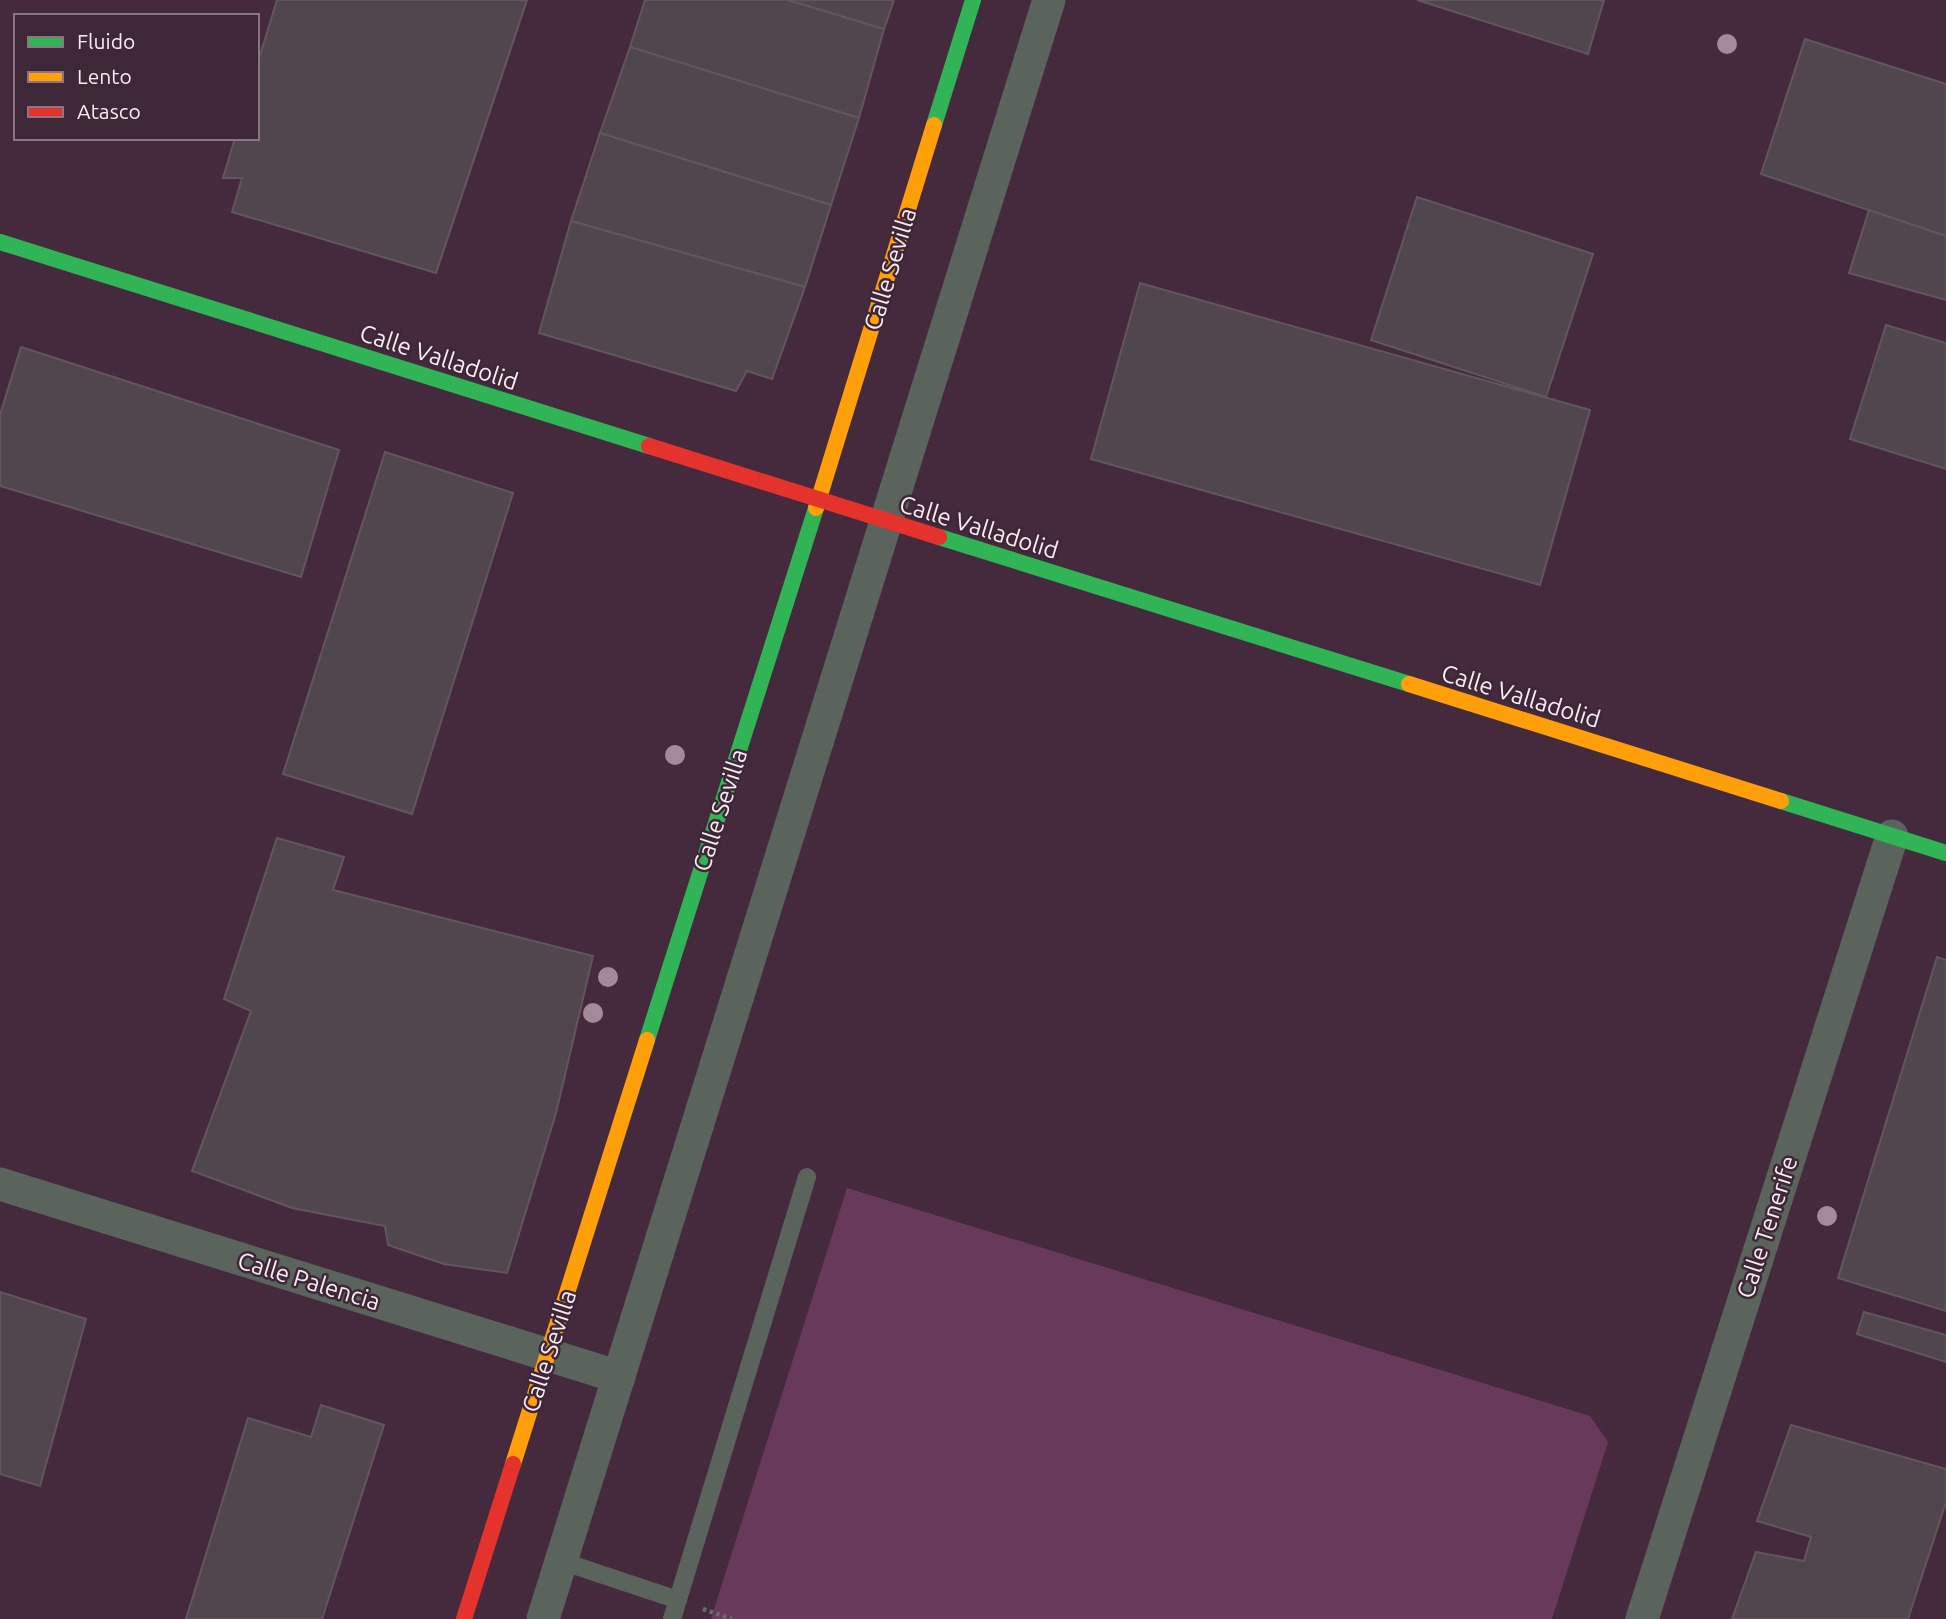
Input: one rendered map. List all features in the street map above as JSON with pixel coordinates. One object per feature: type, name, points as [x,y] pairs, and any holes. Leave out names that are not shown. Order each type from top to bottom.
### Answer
[{"type":"street","name":"Calle Sevilla","points":[[464,1619],[818,501],[973,0]]},
{"type":"street","points":[[543,1619],[1049,0]]},
{"type":"street","name":"Calle Valladolid","points":[[0,242],[1946,853]]},
{"type":"street","name":"Calle Tenerife","points":[[1642,1619],[1892,836]]},
{"type":"street","name":"Calle Palencia","points":[[0,1184],[619,1377]]},
{"type":"lane","points":[[672,1619],[807,1177]]},
{"type":"lane","points":[[562,1561],[678,1600]]},
{"type":"shaded area","points":[[0,0],[1946,0],[1946,1619],[0,1619]]},
{"type":"shaded area","points":[[847,1188],[1590,1416],[1608,1442],[1552,1619],[711,1619]]},
{"type":"building","points":[[277,0],[527,0],[436,273],[232,212],[242,178],[223,178],[234,140],[259,140],[259,58]]},
{"type":"building","points":[[645,0],[788,0],[884,29],[859,118],[630,47]]},
{"type":"building","points":[[788,0],[894,0],[884,29]]},
{"type":"building","points":[[1417,0],[1604,0],[1588,54]]},
{"type":"building","points":[[1805,39],[1946,84],[1946,236],[1761,174]]},
{"type":"building","points":[[630,47],[859,118],[831,205],[600,133]]},
{"type":"building","points":[[600,133],[831,205],[805,287],[571,221]]},
{"type":"building","points":[[1417,197],[1593,254],[1546,397],[1371,340]]},
{"type":"building","points":[[1869,210],[1946,236],[1946,300],[1849,273]]},
{"type":"building","points":[[571,221],[805,287],[772,379],[747,371],[736,391],[539,333]]},
{"type":"building","points":[[1140,283],[1590,410],[1540,585],[1091,459]]},
{"type":"building","points":[[1886,325],[1946,343],[1946,469],[1850,439]]},
{"type":"building","points":[[21,347],[339,450],[301,577],[0,486],[0,415]]},
{"type":"building","points":[[385,452],[513,493],[412,814],[283,774]]},
{"type":"building","points":[[277,838],[344,857],[333,890],[593,956],[556,1113],[507,1273],[444,1264],[388,1245],[385,1226],[292,1208],[192,1171],[251,1011],[224,999]]},
{"type":"building","points":[[1937,957],[1946,960],[1946,1311],[1838,1278]]},
{"type":"building","points":[[0,1292],[86,1319],[40,1486],[0,1474]]},
{"type":"building","points":[[1864,1312],[1946,1335],[1946,1362],[1857,1334]]},
{"type":"building","points":[[321,1405],[384,1425],[322,1619],[186,1619],[248,1418],[311,1437]]},
{"type":"building","points":[[1791,1425],[1946,1469],[1946,1502],[1908,1619],[1732,1619],[1756,1552],[1804,1561],[1811,1537],[1757,1521]]},
{"type":"traffic: fast","points":[[934,125],[973,0]]},
{"type":"traffic: fast","points":[[0,242],[649,446]]},
{"type":"traffic: fast","points":[[647,1040],[816,508]]},
{"type":"traffic: fast","points":[[939,537],[1409,684]]},
{"type":"traffic: fast","points":[[1781,801],[1946,853]]},
{"type":"traffic: slow","points":[[816,508],[934,125]]},
{"type":"traffic: slow","points":[[1409,684],[1781,801]]},
{"type":"traffic: slow","points":[[513,1464],[647,1040]]},
{"type":"traffic: jam","points":[[649,446],[939,537]]},
{"type":"traffic: jam","points":[[464,1619],[513,1464]]}]
